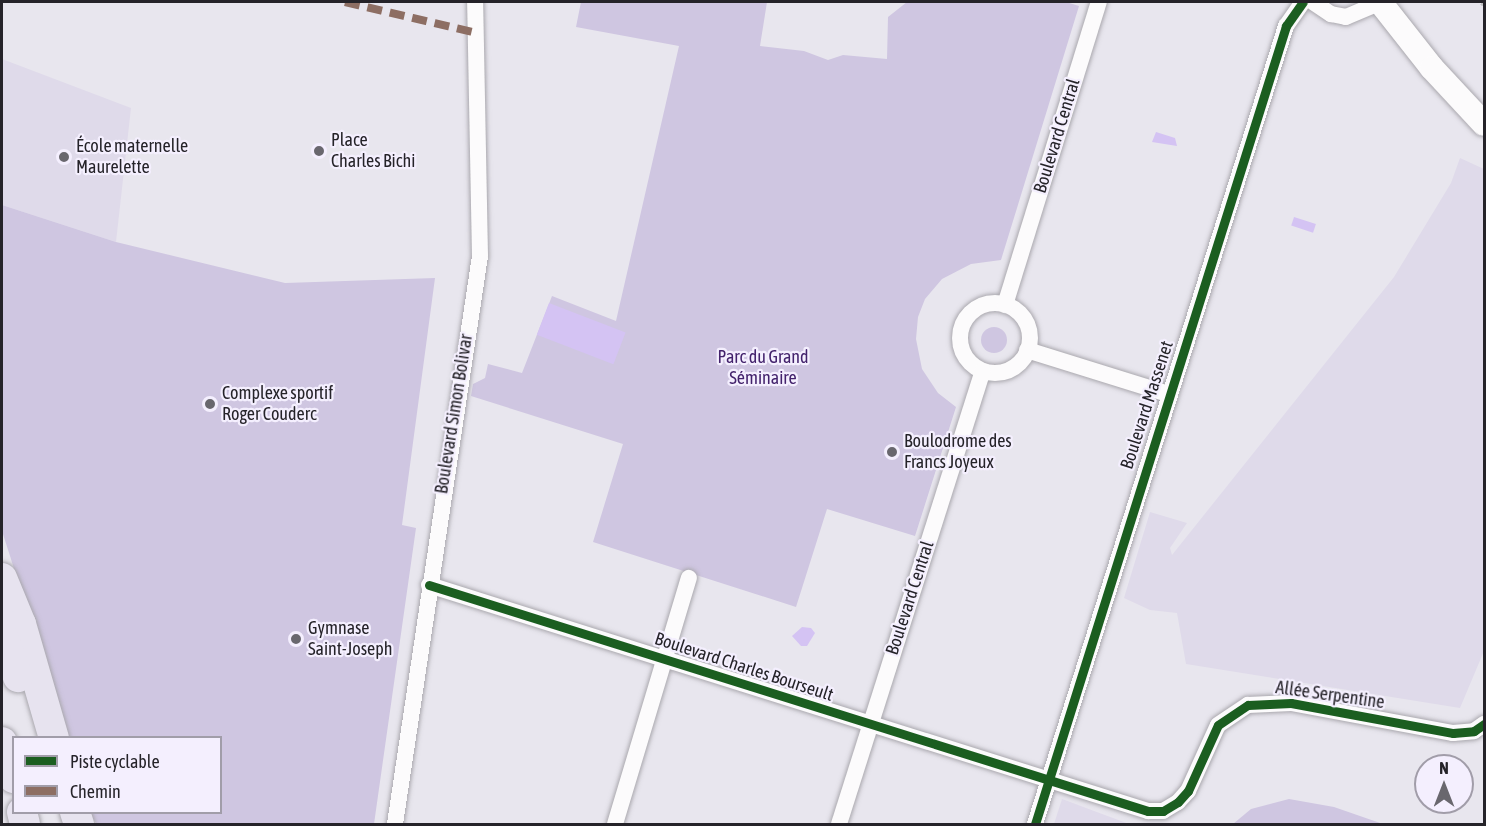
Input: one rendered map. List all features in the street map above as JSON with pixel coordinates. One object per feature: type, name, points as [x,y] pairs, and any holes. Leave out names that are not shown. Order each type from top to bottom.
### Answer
[{"type":"highway","points":[[2,578],[21,624],[53,736]]},
{"type":"highway","points":[[2,634],[36,736]]},
{"type":"highway","points":[[2,742],[12,771]]},
{"type":"main road","points":[[1380,2],[1432,69],[1485,124]]},
{"type":"street","name":"Boulevard Simon Bolivar","points":[[395,825],[429,585],[480,256],[475,2]]},
{"type":"street","name":"Boulevard Central","points":[[1005,305],[1099,2]]},
{"type":"street","name":"Boulevard Massenet","points":[[1035,825],[1168,394],[1286,26],[1303,2]]},
{"type":"street","points":[[1313,2],[1331,14],[1346,17],[1380,2]]},
{"type":"street","points":[[1005,305],[1019,313],[1027,326],[1028,350],[1008,370],[983,371],[963,352],[961,330],[968,316],[979,308],[1005,305]]},
{"type":"street","points":[[1028,350],[1168,394]]},
{"type":"street","name":"Boulevard Central","points":[[839,825],[983,371]]},
{"type":"street","points":[[615,825],[689,578]]},
{"type":"street","name":"Boulevard Charles Bourseult","points":[[429,585],[1049,781]]},
{"type":"street","name":"Allée Serpentine","points":[[1049,781],[1148,811],[1163,811],[1188,791],[1218,725],[1248,705],[1270,702],[1453,733],[1474,731],[1485,724]]},
{"type":"shaded area","name":"École maternelle Maurelette","points":[[2,59],[131,108],[116,242],[2,205]]},
{"type":"shaded area","points":[[1156,132],[1175,138],[1177,146],[1152,142]]},
{"type":"shaded area","points":[[1460,158],[1484,169],[1484,651],[1460,708],[1186,664],[1177,613],[1150,610],[1124,598],[1150,512],[1187,523],[1170,548],[1172,555],[1394,277],[1451,183]]},
{"type":"shaded area","points":[[1294,217],[1316,224],[1313,233],[1291,226]]},
{"type":"shaded area","points":[[549,303],[626,332],[613,364],[537,335]]},
{"type":"shaded area","points":[[802,627],[811,628],[815,633],[807,646],[801,646],[792,636]]},
{"type":"shaded area","points":[[1062,799],[1129,824],[1054,824]]},
{"type":"green space","name":"Parc du Grand Séminaire","points":[[581,2],[767,2],[760,46],[804,51],[828,60],[843,55],[887,59],[888,17],[907,2],[1066,2],[1079,6],[1001,260],[971,264],[942,279],[925,299],[918,317],[916,339],[922,369],[938,393],[956,407],[915,536],[827,509],[796,607],[593,542],[623,444],[471,396],[473,384],[485,378],[488,364],[522,373],[552,296],[616,321],[679,46],[576,27]]},
{"type":"green space","name":"Complexe sportif Roger Couderc","points":[[2,205],[116,242],[285,283],[435,278],[402,525],[416,528],[374,824],[97,824],[91,814],[222,814],[222,736],[68,736],[2,531]]},
{"type":"green space","points":[[994,327],[1003,331],[1007,340],[1003,349],[994,353],[985,349],[981,340],[985,331]]},
{"type":"green space","points":[[1289,799],[1334,807],[1383,824],[1233,824],[1251,809]]},
{"type":"marked path","points":[[345,2],[477,33]]},
{"type":"cycle path","points":[[1035,824],[1286,26],[1303,2]]},
{"type":"cycle path","points":[[429,585],[1148,811],[1163,811],[1178,802],[1188,791],[1218,725],[1248,705],[1291,703],[1453,733],[1474,731],[1484,724]]},
{"type":"place","name":"Place Charles Bichi","points":[[319,151]]},
{"type":"place","name":"École maternelle Maurelette","points":[[64,157]]},
{"type":"place","name":"Complexe sportif Roger Couderc","points":[[210,404]]},
{"type":"place","name":"Boulodrome des Francs Joyeux","points":[[892,452]]},
{"type":"place","name":"Gymnase Saint-Joseph","points":[[296,639]]}]
